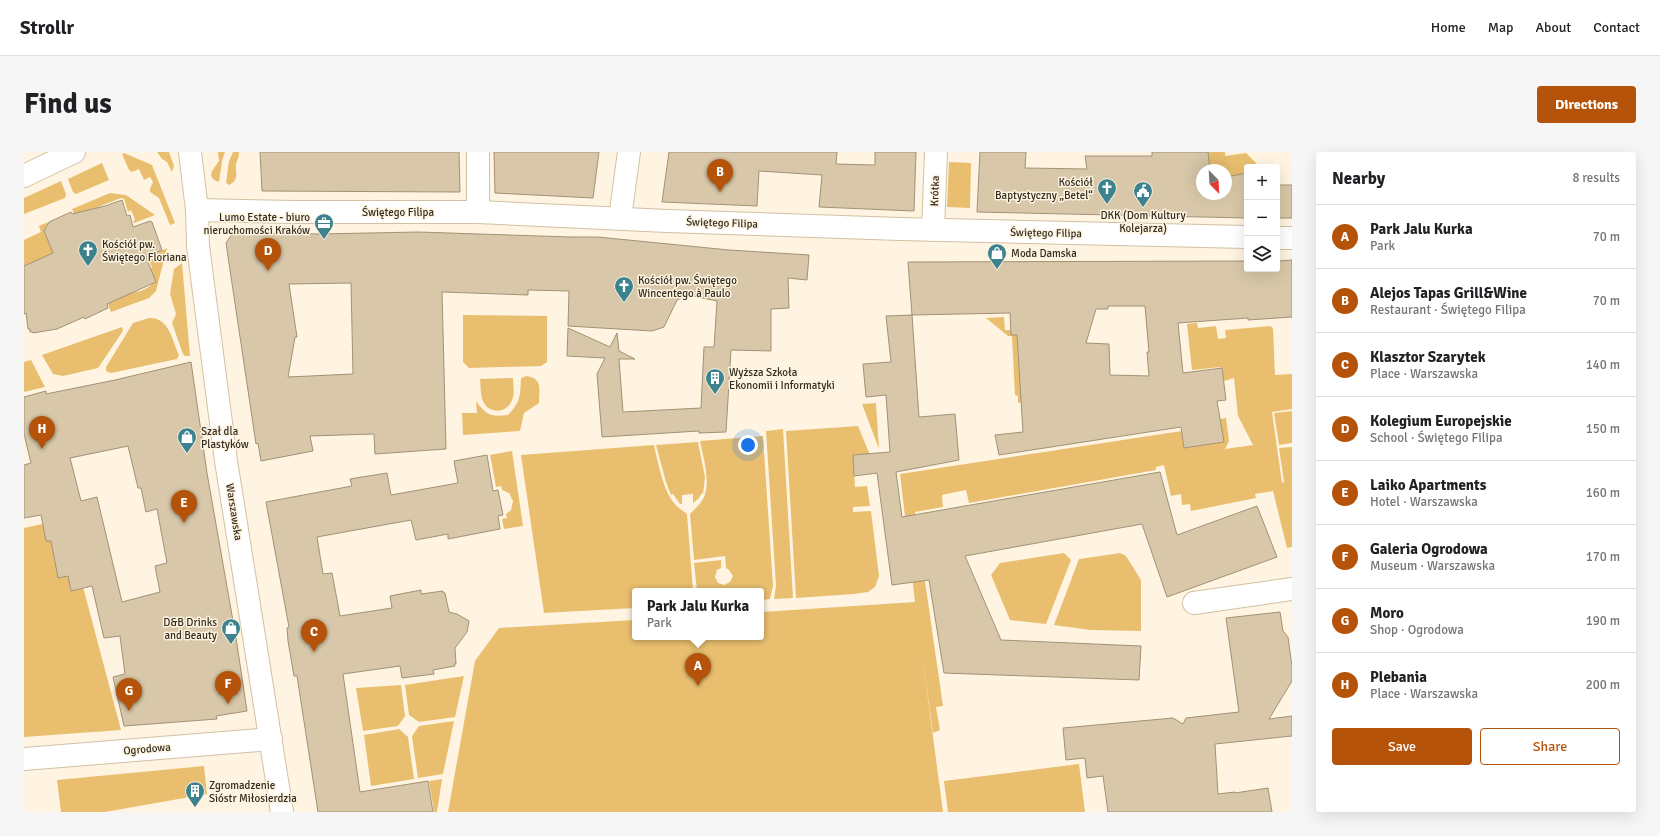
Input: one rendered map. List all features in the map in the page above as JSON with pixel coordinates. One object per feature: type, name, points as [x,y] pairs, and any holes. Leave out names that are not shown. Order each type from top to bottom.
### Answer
[{"type":"street","points":[[24,176],[74,152]]},
{"type":"street","name":"Warszawska","points":[[190,152],[197,210],[198,246],[226,461],[282,812]]},
{"type":"street","points":[[478,152],[478,212]]},
{"type":"street","points":[[620,218],[629,152]]},
{"type":"street","name":"Krótka","points":[[933,230],[936,152]]},
{"type":"street","name":"Świętego Filipa","points":[[197,210],[296,212],[478,212],[620,218],[675,222],[933,230],[1244,237]]},
{"type":"street","points":[[1280,238],[1292,238]]},
{"type":"street","points":[[1194,603],[1292,589]]},
{"type":"street","name":"Ogrodowa","points":[[24,759],[271,739]]},
{"type":"shaded area","points":[[157,152],[169,152],[174,166],[172,172],[167,162],[162,159]]},
{"type":"shaded area","points":[[218,152],[225,152],[219,182],[214,180],[211,176],[212,171],[219,161]]},
{"type":"shaded area","points":[[233,152],[239,152],[239,155],[236,164],[236,179],[229,185],[226,183],[229,161]]},
{"type":"shaded area","points":[[1208,152],[1225,152],[1225,156],[1246,153],[1257,164],[1244,164],[1244,174],[1232,176],[1232,164],[1209,164]]},
{"type":"shaded area","points":[[124,153],[152,165],[175,223],[170,225],[159,198],[150,192],[153,182],[150,177],[144,180],[139,169],[132,172],[129,170],[122,154]]},
{"type":"shaded area","points":[[949,162],[971,163],[970,208],[947,207]]},
{"type":"shaded area","points":[[102,163],[109,180],[76,194],[73,192],[68,179]]},
{"type":"shaded area","points":[[61,181],[66,194],[65,198],[24,214],[24,198]]},
{"type":"shaded area","points":[[110,193],[126,195],[155,215],[134,223],[133,221],[135,220],[131,210],[128,212],[124,199],[121,198],[75,216],[72,209]]},
{"type":"shaded area","points":[[48,222],[44,231],[48,241],[56,245],[60,255],[30,266],[26,264],[27,268],[24,269],[24,240],[41,232],[39,226]]},
{"type":"shaded area","points":[[167,248],[156,291],[149,298],[111,312],[107,301],[133,292],[141,291],[148,288],[154,282],[150,270],[152,267],[147,257]]},
{"type":"shaded area","points":[[182,263],[190,356],[185,356],[183,354],[172,323],[176,314],[170,294],[174,269]]},
{"type":"shaded area","points":[[463,315],[547,316],[547,362],[541,366],[469,368],[463,362]]},
{"type":"shaded area","points":[[1004,317],[1005,330],[1011,330],[1011,335],[1017,335],[1022,402],[1018,403],[1018,396],[1015,395],[1012,336],[1008,336],[986,318]]},
{"type":"shaded area","points":[[149,318],[161,321],[169,330],[179,355],[177,359],[111,373],[106,371],[106,367],[133,323]]},
{"type":"shaded area","points":[[1197,323],[1198,328],[1216,326],[1218,339],[1226,338],[1225,330],[1271,326],[1273,329],[1275,375],[1292,374],[1292,409],[1272,412],[1282,483],[1284,482],[1279,448],[1292,447],[1292,547],[1287,548],[1273,491],[1255,494],[1256,498],[1191,511],[1190,504],[1182,505],[1181,494],[1171,496],[1164,465],[1156,467],[1156,470],[969,503],[966,490],[942,495],[943,507],[915,512],[943,706],[936,707],[940,730],[933,733],[922,654],[943,812],[448,812],[475,661],[499,628],[632,620],[632,640],[764,640],[764,612],[915,602],[900,474],[1182,431],[1184,448],[1223,442],[1220,419],[1226,418],[1229,441],[1225,449],[1253,445],[1238,416],[1234,378],[1224,381],[1221,367],[1192,370],[1187,324]]},
{"type":"shaded area","points":[[122,327],[123,331],[98,368],[63,376],[53,374],[42,355]]},
{"type":"shaded area","points":[[31,360],[45,387],[24,392],[24,362]]},
{"type":"shaded area","points":[[527,376],[532,377],[538,382],[539,403],[524,413],[520,431],[463,435],[462,413],[477,413],[476,401],[489,414],[497,416],[508,415],[518,402],[521,378]]},
{"type":"shaded area","points":[[513,378],[514,389],[510,405],[498,411],[485,405],[481,396],[480,379]]},
{"type":"shaded area","points":[[876,403],[879,449],[862,404]]},
{"type":"shaded area","points":[[1292,411],[1292,443],[1279,445],[1274,413]]},
{"type":"shaded area","points":[[858,426],[870,455],[853,456],[855,487],[867,486],[870,506],[853,507],[853,512],[871,511],[879,576],[875,587],[868,592],[796,598],[786,431]]},
{"type":"shaded area","points":[[783,429],[793,598],[774,599],[776,586],[766,431]]},
{"type":"shaded area","points":[[763,436],[773,586],[770,599],[764,600],[764,588],[697,588],[694,563],[721,560],[721,568],[717,570],[715,577],[718,583],[724,585],[730,582],[733,576],[726,568],[725,556],[694,560],[690,514],[703,500],[707,481],[706,468],[700,441]]},
{"type":"shaded area","points":[[698,442],[705,477],[703,494],[702,493],[693,503],[693,494],[682,495],[682,504],[680,504],[673,494],[671,495],[656,445]]},
{"type":"shaded area","points":[[654,445],[667,492],[676,505],[687,514],[693,588],[632,588],[632,608],[544,613],[521,455]]},
{"type":"shaded area","points":[[512,451],[523,526],[504,529],[502,519],[507,518],[506,514],[511,510],[513,501],[509,493],[502,490],[501,486],[496,487],[490,455]]},
{"type":"shaded area","points":[[65,519],[121,730],[24,737],[24,528]]},
{"type":"shaded area","points":[[1064,553],[1071,560],[1046,624],[1010,620],[991,575],[1000,563]]},
{"type":"shaded area","points":[[1120,553],[1126,556],[1141,580],[1141,631],[1090,630],[1054,625],[1079,559]]},
{"type":"shaded area","points":[[464,676],[455,717],[419,722],[409,715],[405,685]]},
{"type":"shaded area","points":[[401,685],[405,716],[398,726],[363,731],[356,688]]},
{"type":"shaded area","points":[[454,721],[443,774],[418,778],[412,736],[419,726]]},
{"type":"shaded area","points":[[399,729],[408,737],[414,779],[371,786],[364,735]]},
{"type":"shaded area","points":[[1079,764],[1085,812],[948,812],[944,781]]},
{"type":"shaded area","points":[[204,766],[207,794],[105,812],[61,812],[57,780]]},
{"type":"shaded area","points":[[442,779],[437,812],[434,812],[429,781]]},
{"type":"building","points":[[260,152],[459,152],[460,192],[262,191]]},
{"type":"building","points":[[494,152],[599,152],[593,198],[495,193]]},
{"type":"building","points":[[669,152],[837,152],[836,164],[875,165],[875,152],[916,152],[914,211],[819,207],[822,175],[759,171],[757,206],[662,202]]},
{"type":"building","points":[[980,152],[1026,152],[1025,168],[1087,169],[1085,156],[1152,156],[1152,152],[1208,152],[1209,164],[1196,164],[1196,200],[1232,200],[1232,176],[1244,174],[1244,218],[977,212]]},
{"type":"building","points":[[1280,185],[1292,185],[1292,218],[1280,218]]},
{"type":"building","name":"Kościół pw. Świętego Floriana","points":[[122,200],[127,216],[130,215],[133,227],[150,221],[152,222],[162,250],[146,257],[156,282],[107,304],[108,308],[85,319],[84,317],[57,329],[33,333],[30,332],[30,329],[28,329],[26,313],[24,314],[24,266],[53,253],[44,231],[49,222],[71,212],[72,214]]},
{"type":"building","points":[[261,229],[261,233],[319,234],[418,232],[598,237],[729,250],[809,255],[807,280],[788,278],[789,308],[771,309],[771,351],[731,350],[726,432],[699,433],[699,431],[602,437],[597,374],[605,358],[567,356],[568,328],[610,347],[617,333],[619,351],[635,359],[619,359],[623,412],[701,408],[704,347],[714,347],[717,301],[688,295],[677,300],[664,327],[652,331],[568,326],[569,291],[528,290],[528,295],[442,292],[446,449],[375,454],[374,434],[310,436],[313,451],[261,461],[258,443],[256,444],[226,243],[232,234]],"holes":[[[351,283],[353,374],[288,377],[295,337],[297,337],[289,284]]]},
{"type":"building","points":[[1292,260],[1292,317],[1248,320],[1248,318],[1178,323],[1183,373],[1222,368],[1226,400],[1217,401],[1224,442],[1184,448],[1181,427],[999,455],[995,435],[1023,432],[1017,335],[1011,335],[1010,313],[912,315],[908,262],[1244,261],[1244,272],[1280,272],[1280,261]],"holes":[[[1108,306],[1145,306],[1149,352],[1147,352],[1149,376],[1110,375],[1109,344],[1086,343],[1096,309],[1108,309]]]},
{"type":"building","points":[[912,315],[919,417],[955,414],[959,460],[896,472],[902,517],[1160,472],[1177,535],[1257,506],[1277,557],[1167,597],[1142,524],[965,556],[1001,640],[1141,646],[1139,680],[944,673],[929,580],[892,585],[877,473],[854,476],[853,455],[890,452],[886,395],[866,397],[863,364],[891,362],[886,316]]},
{"type":"building","points":[[191,362],[207,473],[236,638],[247,711],[216,716],[217,719],[124,726],[113,677],[125,674],[120,636],[104,638],[92,586],[71,591],[68,576],[58,578],[51,541],[46,541],[41,515],[24,518],[24,465],[31,463],[24,434],[24,397],[46,391],[46,394]],"holes":[[[128,446],[138,488],[141,488],[146,512],[157,509],[167,563],[155,566],[160,592],[122,602],[97,497],[81,501],[70,458]]]},
{"type":"building","points":[[487,455],[493,491],[498,490],[503,515],[498,516],[500,529],[448,539],[448,534],[416,540],[411,520],[317,537],[323,574],[332,573],[340,616],[392,608],[390,596],[421,590],[421,594],[443,591],[443,593],[445,593],[449,612],[457,614],[469,621],[467,632],[455,648],[455,666],[433,670],[434,674],[402,678],[400,666],[343,674],[360,792],[428,781],[433,812],[318,812],[297,676],[294,676],[288,641],[287,628],[289,627],[266,502],[352,486],[350,479],[387,473],[391,495],[458,483],[454,461]]},
{"type":"building","points":[[1280,612],[1283,631],[1288,637],[1292,667],[1292,681],[1269,719],[1292,716],[1292,736],[1215,744],[1218,794],[1268,788],[1272,812],[1108,812],[1103,776],[1087,778],[1085,758],[1066,760],[1063,728],[1173,718],[1183,724],[1186,718],[1239,712],[1226,618]]},
{"type":"place","name":"Alejos Tapas Grill&Wine","points":[[720,192]]},
{"type":"place","name":"Kościół Baptystyczny „Betel“","points":[[1107,205]]},
{"type":"place","name":"DKK (Dom Kultury Kolejarza)","points":[[1143,208]]},
{"type":"place","name":"Lumo Estate - biuro nieruchomości Kraków","points":[[324,240]]},
{"type":"place","name":"Kościół pw. Świętego Floriana","points":[[88,267]]},
{"type":"place","name":"Moda Damska","points":[[997,270]]},
{"type":"place","name":"Kolegium Europejskie","points":[[268,271]]},
{"type":"place","name":"Kościół pw. Świętego Wincentego à Paulo","points":[[624,303]]},
{"type":"place","name":"Wyższa Szkoła Ekonomii i Informatyki","points":[[715,395]]},
{"type":"place","name":"Plebania","points":[[42,449]]},
{"type":"place","name":"Szał dla Plastyków","points":[[187,454]]},
{"type":"place","name":"Laiko Apartments","points":[[184,523]]},
{"type":"place","name":"D&B Drinks and Beauty","points":[[231,645]]},
{"type":"place","name":"Klasztor Szarytek","points":[[314,652]]},
{"type":"place","name":"Park Jalu Kurka","points":[[698,686]]},
{"type":"place","name":"Galeria Ogrodowa","points":[[228,704]]},
{"type":"place","name":"Moro","points":[[129,711]]},
{"type":"place","name":"Zgromadzenie Sióstr Miłosierdzia","points":[[195,808]]}]
